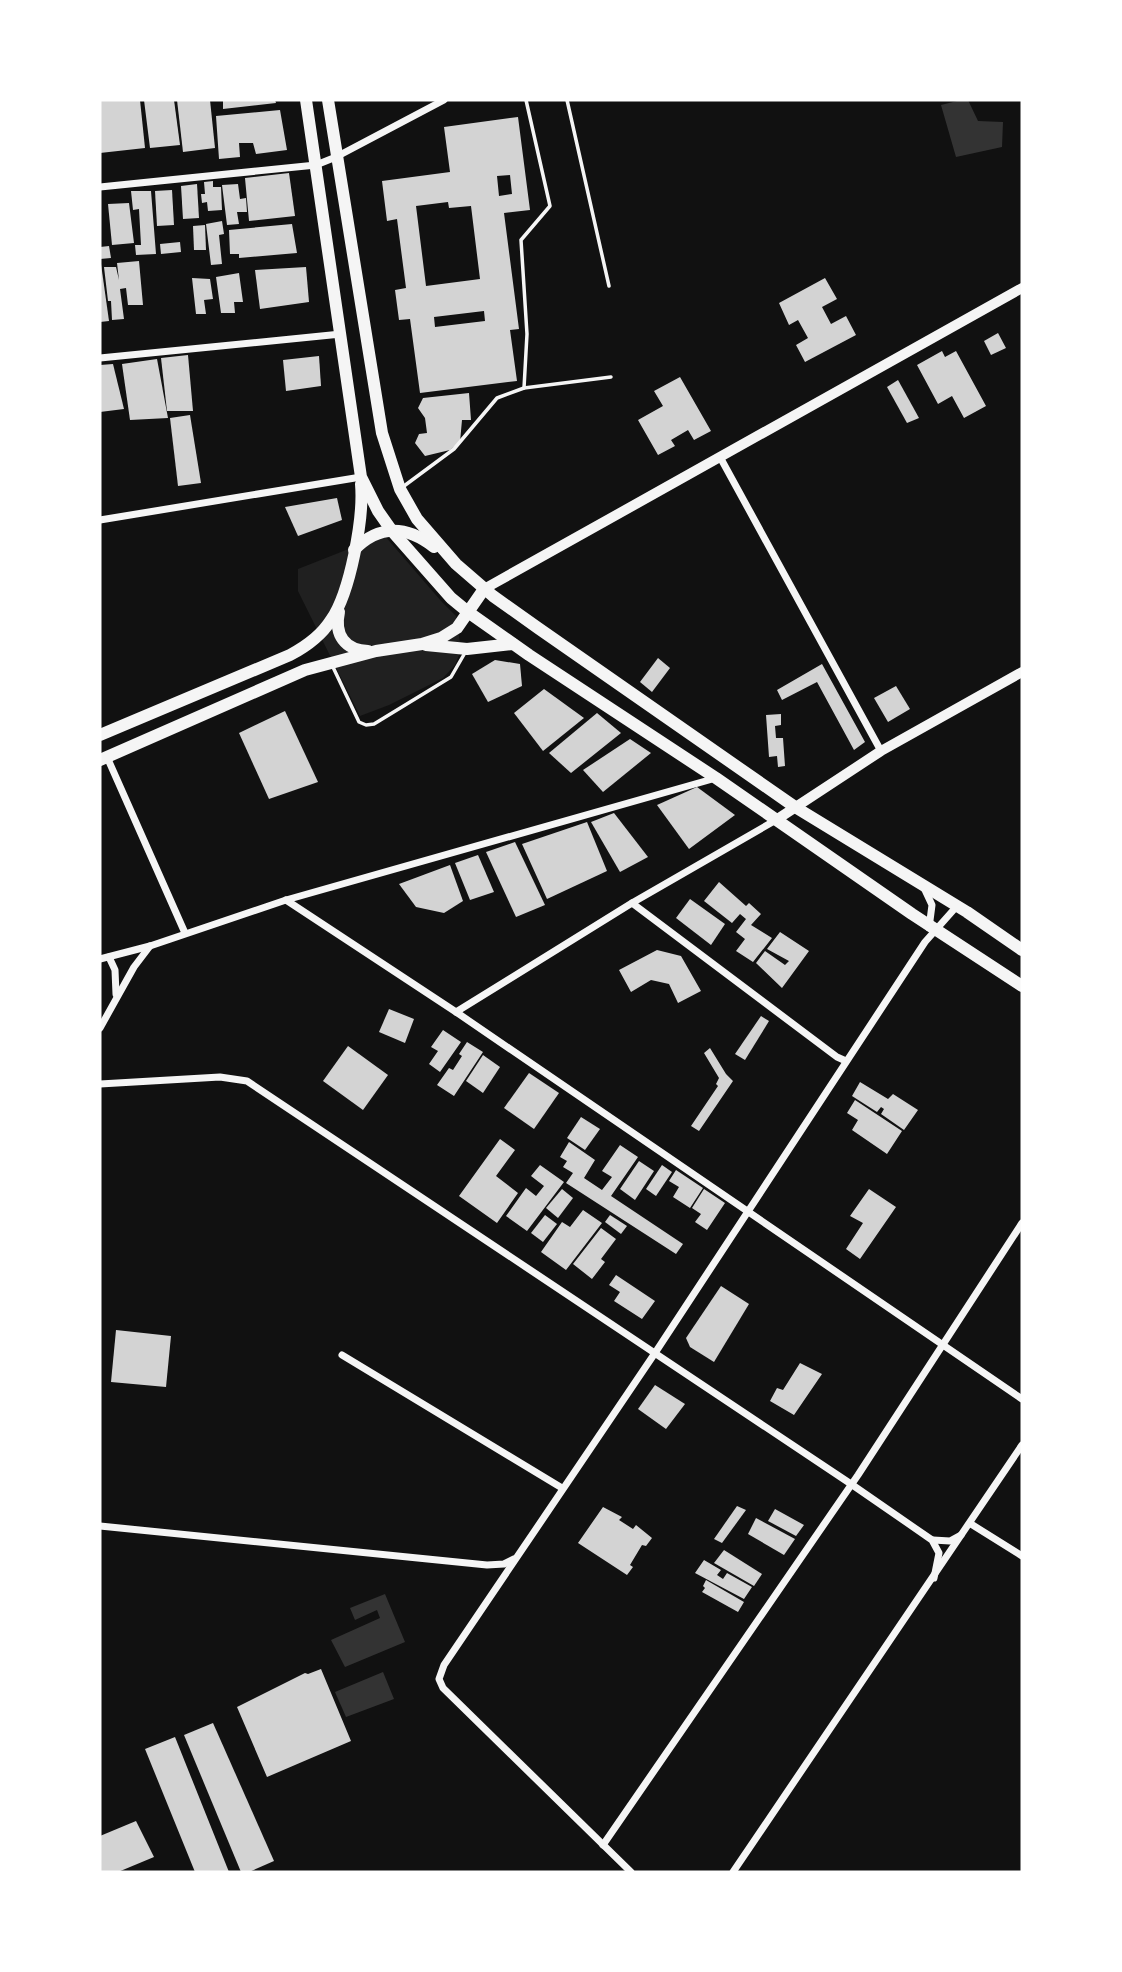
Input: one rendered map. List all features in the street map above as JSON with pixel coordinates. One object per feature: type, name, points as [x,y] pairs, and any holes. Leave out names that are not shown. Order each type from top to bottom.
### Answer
[{"type":"main road","points":[[306,100],[361,477],[360,517],[337,624],[340,639],[351,648],[376,652]]},
{"type":"main road","points":[[328,100],[382,433],[400,489],[417,519],[456,564]]},
{"type":"main road","points":[[422,645],[453,632],[484,589],[1022,288]]},
{"type":"main road","points":[[361,477],[378,511],[392,531],[451,598],[468,612],[1022,986]]},
{"type":"main road","points":[[354,550],[371,537],[392,531],[412,532],[538,628],[795,807],[957,906],[1022,950]]},
{"type":"main road","points":[[100,735],[290,655],[317,638],[330,623],[341,602]]},
{"type":"main road","points":[[103,758],[291,676],[331,663],[422,645],[467,649],[513,644]]},
{"type":"street","points":[[100,187],[316,165],[444,100]]},
{"type":"street","points":[[100,358],[341,334]]},
{"type":"street","points":[[720,457],[881,751]]},
{"type":"street","points":[[100,520],[361,477]]},
{"type":"street","points":[[456,1012],[632,903],[776,820],[881,751],[1022,671]]},
{"type":"street","points":[[103,758],[185,933]]},
{"type":"street","points":[[100,959],[150,946],[286,900],[716,778]]},
{"type":"street","points":[[919,883],[932,905],[933,927]]},
{"type":"street","points":[[286,900],[456,1012],[1022,1399]]},
{"type":"street","points":[[632,903],[836,1057],[846,1061]]},
{"type":"street","points":[[631,1872],[443,1688],[439,1679],[444,1665],[655,1353],[933,927],[957,906]]},
{"type":"street","points":[[100,1028],[150,946]]},
{"type":"street","points":[[109,957],[115,970],[116,998]]},
{"type":"street","points":[[100,1084],[220,1077],[247,1081],[932,1540],[939,1553],[934,1578]]},
{"type":"street","points":[[603,1845],[851,1484],[1022,1223]]},
{"type":"street","points":[[342,1355],[562,1488]]},
{"type":"street","points":[[733,1872],[969,1528],[1022,1445]]},
{"type":"street","points":[[100,1526],[487,1565],[504,1564],[515,1559]]},
{"type":"street","points":[[932,1540],[950,1541],[969,1528]]},
{"type":"street","points":[[969,1528],[1022,1556]]},
{"type":"lane","points":[[524,388],[527,334],[521,240],[550,206],[526,100]]},
{"type":"lane","points":[[567,100],[609,286]]},
{"type":"lane","points":[[400,489],[454,449],[497,398],[524,388],[611,377]]},
{"type":"lane","points":[[331,663],[359,723],[366,725],[374,724],[451,677],[467,649]]},
{"type":"shaded area","points":[[968,100],[978,121],[1003,122],[1002,147],[956,157],[941,105]]},
{"type":"shaded area","points":[[384,535],[456,616],[461,650],[455,665],[443,678],[360,716],[298,591],[298,569]]},
{"type":"shaded area","points":[[385,1594],[405,1642],[345,1667],[331,1640],[380,1618],[377,1610],[355,1620],[350,1608]]},
{"type":"shaded area","points":[[383,1672],[394,1699],[346,1717],[335,1692]]},
{"type":"building","points":[[100,100],[140,100],[145,148],[100,153]]},
{"type":"building","points":[[144,100],[174,100],[180,145],[150,148]]},
{"type":"building","points":[[177,100],[210,100],[215,148],[183,152]]},
{"type":"building","points":[[223,100],[275,100],[276,103],[223,109]]},
{"type":"building","points":[[280,110],[287,150],[256,154],[253,143],[239,143],[240,157],[219,159],[216,116]]},
{"type":"building","points":[[518,117],[530,210],[504,213],[519,329],[510,330],[517,381],[420,393],[410,319],[399,320],[395,290],[406,288],[397,219],[387,221],[382,181],[450,172],[444,127]],"holes":[[[510,175],[512,194],[499,196],[497,176]],[[448,202],[449,208],[471,206],[480,279],[426,286],[416,206]],[[484,311],[485,321],[435,327],[434,317]]]},
{"type":"building","points":[[289,173],[295,216],[249,221],[245,178]]},
{"type":"building","points":[[213,181],[213,187],[221,187],[222,210],[208,211],[207,202],[202,203],[201,194],[205,194],[204,182]]},
{"type":"building","points":[[197,184],[199,218],[183,219],[181,186]]},
{"type":"building","points":[[238,184],[240,199],[246,198],[247,212],[237,212],[239,224],[227,225],[222,185]]},
{"type":"building","points":[[172,190],[174,225],[157,226],[155,191]]},
{"type":"building","points":[[131,191],[151,191],[156,254],[136,255],[135,245],[141,245],[139,209],[133,210]]},
{"type":"building","points":[[129,203],[134,243],[112,245],[108,204]]},
{"type":"building","points":[[222,221],[224,234],[219,235],[222,264],[211,265],[206,224]]},
{"type":"building","points":[[292,224],[297,253],[239,258],[239,254],[230,254],[229,230]]},
{"type":"building","points":[[205,225],[206,250],[194,250],[193,226]]},
{"type":"building","points":[[180,242],[181,252],[161,254],[160,244]]},
{"type":"building","points":[[109,246],[111,258],[100,259],[100,247]]},
{"type":"building","points":[[139,261],[143,305],[128,305],[126,288],[120,289],[124,319],[112,320],[104,267],[116,267],[119,280],[117,263]]},
{"type":"building","points":[[100,264],[109,321],[100,322]]},
{"type":"building","points":[[306,267],[309,302],[260,309],[255,270]]},
{"type":"building","points":[[239,273],[243,302],[234,302],[235,313],[221,313],[216,277]]},
{"type":"building","points":[[192,278],[210,279],[213,299],[204,300],[206,314],[196,314]]},
{"type":"building","points":[[825,278],[837,299],[822,307],[831,324],[846,316],[856,335],[805,362],[796,345],[808,338],[798,320],[789,325],[779,303]]},
{"type":"building","points":[[998,333],[1006,348],[991,355],[984,341]]},
{"type":"building","points":[[942,351],[945,357],[956,351],[986,406],[964,418],[952,396],[938,404],[917,365]]},
{"type":"building","points":[[188,355],[193,411],[167,411],[161,358]]},
{"type":"building","points":[[319,356],[321,386],[286,391],[283,360]]},
{"type":"building","points":[[157,359],[168,418],[130,420],[122,364]]},
{"type":"building","points":[[113,364],[124,409],[100,412],[100,365]]},
{"type":"building","points":[[680,377],[711,431],[694,440],[688,430],[671,440],[675,446],[658,455],[638,420],[663,406],[654,391]]},
{"type":"building","points":[[898,380],[919,418],[907,423],[887,387]]},
{"type":"building","points":[[469,393],[471,420],[462,420],[460,442],[450,450],[425,456],[415,443],[419,434],[427,433],[425,418],[418,408],[423,398]]},
{"type":"building","points":[[190,415],[201,483],[178,486],[170,418]]},
{"type":"building","points":[[337,498],[342,520],[298,536],[285,507]]},
{"type":"building","points":[[658,658],[670,668],[652,692],[640,682]]},
{"type":"building","points":[[495,660],[520,664],[522,686],[488,702],[472,674]]},
{"type":"building","points":[[822,664],[865,742],[854,750],[817,682],[782,700],[777,690]]},
{"type":"building","points":[[896,686],[910,709],[888,722],[874,698]]},
{"type":"building","points":[[544,689],[584,718],[543,751],[514,713]]},
{"type":"building","points":[[285,711],[318,782],[269,799],[239,733]]},
{"type":"building","points":[[597,713],[621,733],[571,773],[549,753]]},
{"type":"building","points":[[781,714],[781,725],[775,726],[776,738],[783,738],[785,766],[778,767],[777,756],[769,757],[766,715]]},
{"type":"building","points":[[630,739],[651,753],[603,792],[583,770]]},
{"type":"building","points":[[697,787],[735,815],[689,849],[657,805]]},
{"type":"building","points":[[614,813],[648,857],[620,872],[591,822]]},
{"type":"building","points":[[587,822],[607,871],[547,899],[522,844]]},
{"type":"building","points":[[515,842],[545,905],[516,917],[486,852]]},
{"type":"building","points":[[478,855],[494,892],[470,900],[455,863]]},
{"type":"building","points":[[450,865],[463,901],[444,913],[416,907],[399,884]]},
{"type":"building","points":[[719,882],[746,906],[749,903],[761,914],[751,925],[772,938],[753,962],[736,951],[745,939],[736,932],[746,919],[740,914],[732,923],[704,901]]},
{"type":"building","points":[[690,899],[725,924],[711,945],[676,918]]},
{"type":"building","points":[[780,932],[809,951],[782,988],[756,963],[765,951],[785,965],[789,961],[767,949]]},
{"type":"building","points":[[657,950],[681,956],[701,991],[678,1003],[669,984],[651,980],[631,992],[619,970]]},
{"type":"building","points":[[389,1009],[414,1019],[405,1043],[379,1032]]},
{"type":"building","points":[[761,1016],[769,1021],[745,1060],[735,1054]]},
{"type":"building","points":[[443,1030],[461,1042],[440,1072],[429,1064],[438,1051],[431,1047]]},
{"type":"building","points":[[467,1042],[483,1052],[454,1096],[437,1085],[449,1068],[453,1070]]},
{"type":"building","points":[[348,1046],[388,1075],[363,1110],[323,1081]]},
{"type":"building","points":[[710,1048],[733,1081],[699,1131],[691,1126],[718,1086],[716,1084],[719,1078],[704,1053]]},
{"type":"building","points":[[483,1055],[500,1067],[483,1093],[466,1081]]},
{"type":"building","points":[[529,1073],[559,1093],[534,1129],[504,1108]]},
{"type":"building","points":[[860,1082],[888,1099],[893,1094],[918,1110],[904,1130],[881,1114],[884,1109],[881,1107],[877,1112],[852,1096]]},
{"type":"building","points":[[855,1100],[902,1131],[887,1154],[852,1130],[858,1120],[847,1113]]},
{"type":"building","points":[[581,1117],[600,1129],[585,1150],[567,1138]]},
{"type":"building","points":[[500,1139],[515,1150],[496,1176],[518,1193],[497,1223],[459,1196]]},
{"type":"building","points":[[569,1142],[595,1160],[584,1178],[602,1190],[612,1177],[602,1171],[620,1145],[638,1157],[611,1196],[683,1244],[676,1254],[566,1183],[573,1173],[563,1167],[567,1161],[560,1157]]},
{"type":"building","points":[[639,1161],[654,1171],[635,1200],[620,1189]]},
{"type":"building","points":[[540,1165],[564,1182],[527,1231],[506,1216],[526,1188],[536,1196],[544,1186],[531,1176]]},
{"type":"building","points":[[662,1165],[672,1172],[656,1196],[646,1189]]},
{"type":"building","points":[[676,1170],[703,1188],[690,1208],[673,1197],[679,1187],[669,1181]]},
{"type":"building","points":[[562,1189],[573,1198],[558,1218],[546,1208]]},
{"type":"building","points":[[704,1189],[725,1203],[707,1230],[695,1222],[701,1214],[692,1208]]},
{"type":"building","points":[[869,1189],[896,1207],[860,1259],[846,1249],[863,1223],[850,1216]]},
{"type":"building","points":[[583,1210],[602,1223],[566,1270],[541,1252],[562,1222],[570,1227]]},
{"type":"building","points":[[545,1215],[557,1224],[543,1242],[531,1233]]},
{"type":"building","points":[[610,1215],[627,1226],[621,1234],[605,1222]]},
{"type":"building","points":[[601,1228],[616,1239],[601,1259],[605,1262],[592,1279],[573,1264]]},
{"type":"building","points":[[616,1275],[655,1301],[642,1319],[614,1301],[620,1292],[609,1285]]},
{"type":"building","points":[[721,1286],[749,1304],[714,1362],[690,1347],[686,1338]]},
{"type":"building","points":[[116,1330],[171,1336],[166,1387],[111,1382]]},
{"type":"building","points":[[800,1363],[822,1374],[794,1415],[770,1401],[777,1388],[783,1390]]},
{"type":"building","points":[[655,1385],[685,1404],[666,1429],[638,1409]]},
{"type":"building","points":[[737,1506],[746,1510],[722,1543],[714,1539]]},
{"type":"building","points":[[603,1507],[622,1517],[619,1520],[633,1529],[636,1525],[652,1538],[646,1546],[642,1545],[627,1575],[578,1543]]},
{"type":"building","points":[[775,1509],[804,1525],[796,1536],[768,1521]]},
{"type":"building","points":[[756,1518],[795,1539],[784,1555],[748,1534]]},
{"type":"building","points":[[724,1550],[762,1574],[754,1586],[714,1563]]},
{"type":"building","points":[[704,1560],[721,1570],[717,1575],[723,1579],[727,1573],[752,1587],[744,1599],[695,1573]]},
{"type":"building","points":[[706,1580],[744,1602],[738,1612],[702,1592]]},
{"type":"building","points":[[321,1669],[351,1741],[267,1777],[237,1707],[305,1673]]},
{"type":"building","points":[[213,1723],[274,1861],[249,1872],[241,1872],[184,1735]]},
{"type":"building","points":[[175,1737],[229,1872],[195,1872],[145,1749]]},
{"type":"building","points":[[136,1821],[154,1857],[118,1872],[100,1872],[100,1836]]}]
